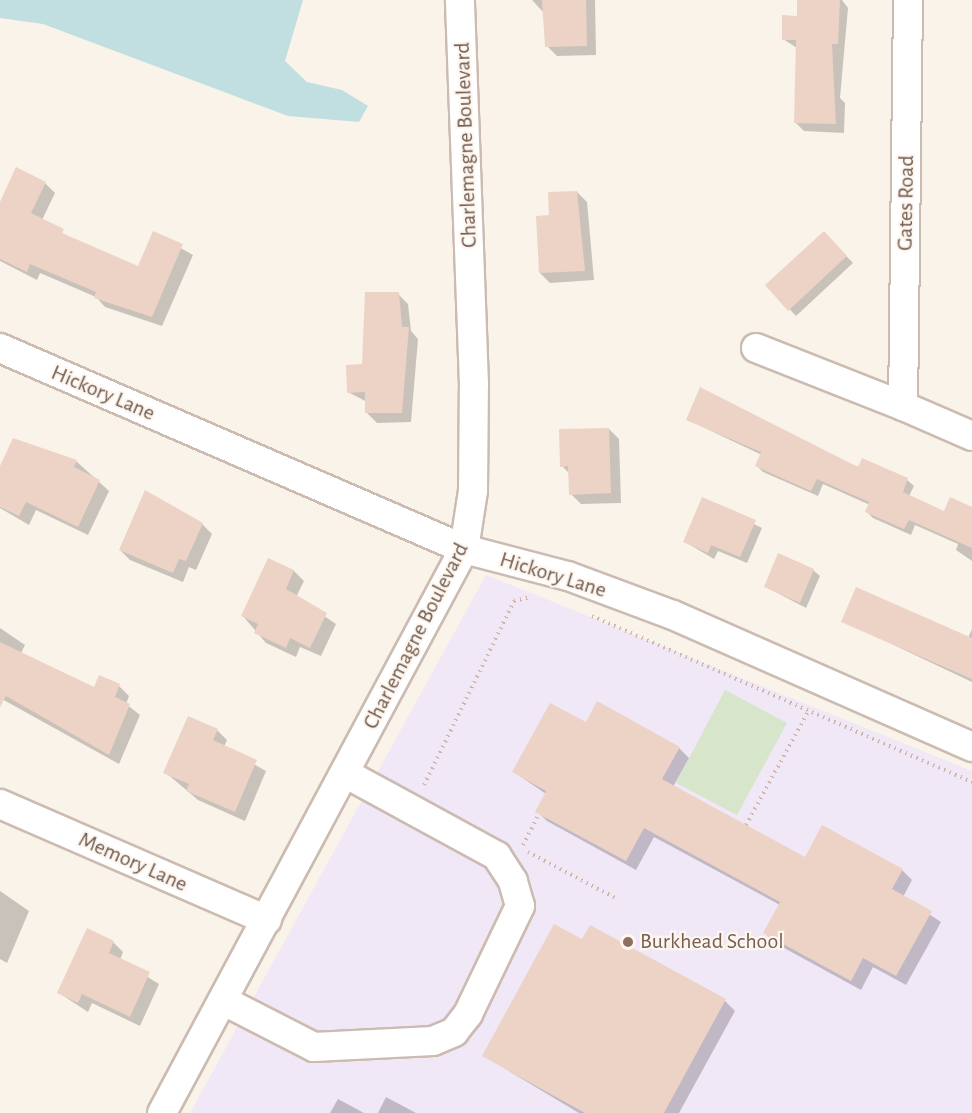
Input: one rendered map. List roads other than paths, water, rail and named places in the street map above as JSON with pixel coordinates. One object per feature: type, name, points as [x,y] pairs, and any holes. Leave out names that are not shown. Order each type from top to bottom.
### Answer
[{"type":"street","name":"Charlemagne Boulevard","points":[[162,1113],[464,549],[473,491],[474,385],[460,0]]},
{"type":"street","name":"Gates Road","points":[[903,406],[908,0]]},
{"type":"street","name":"Hickory Lane","points":[[0,348],[464,549],[567,576],[673,615],[972,747]]},
{"type":"street","points":[[756,348],[972,436]]},
{"type":"street","points":[[224,1001],[314,1047],[433,1041],[454,1032],[468,1014],[520,906],[513,881],[497,856],[345,773]]},
{"type":"street","name":"Memory Lane","points":[[0,804],[267,920]]},
{"type":"water","points":[[0,0],[303,0],[285,61],[307,82],[342,90],[368,106],[359,122],[288,116],[43,24],[0,18]]},
{"type":"place","name":"Burkhead School","points":[[628,942]]}]
